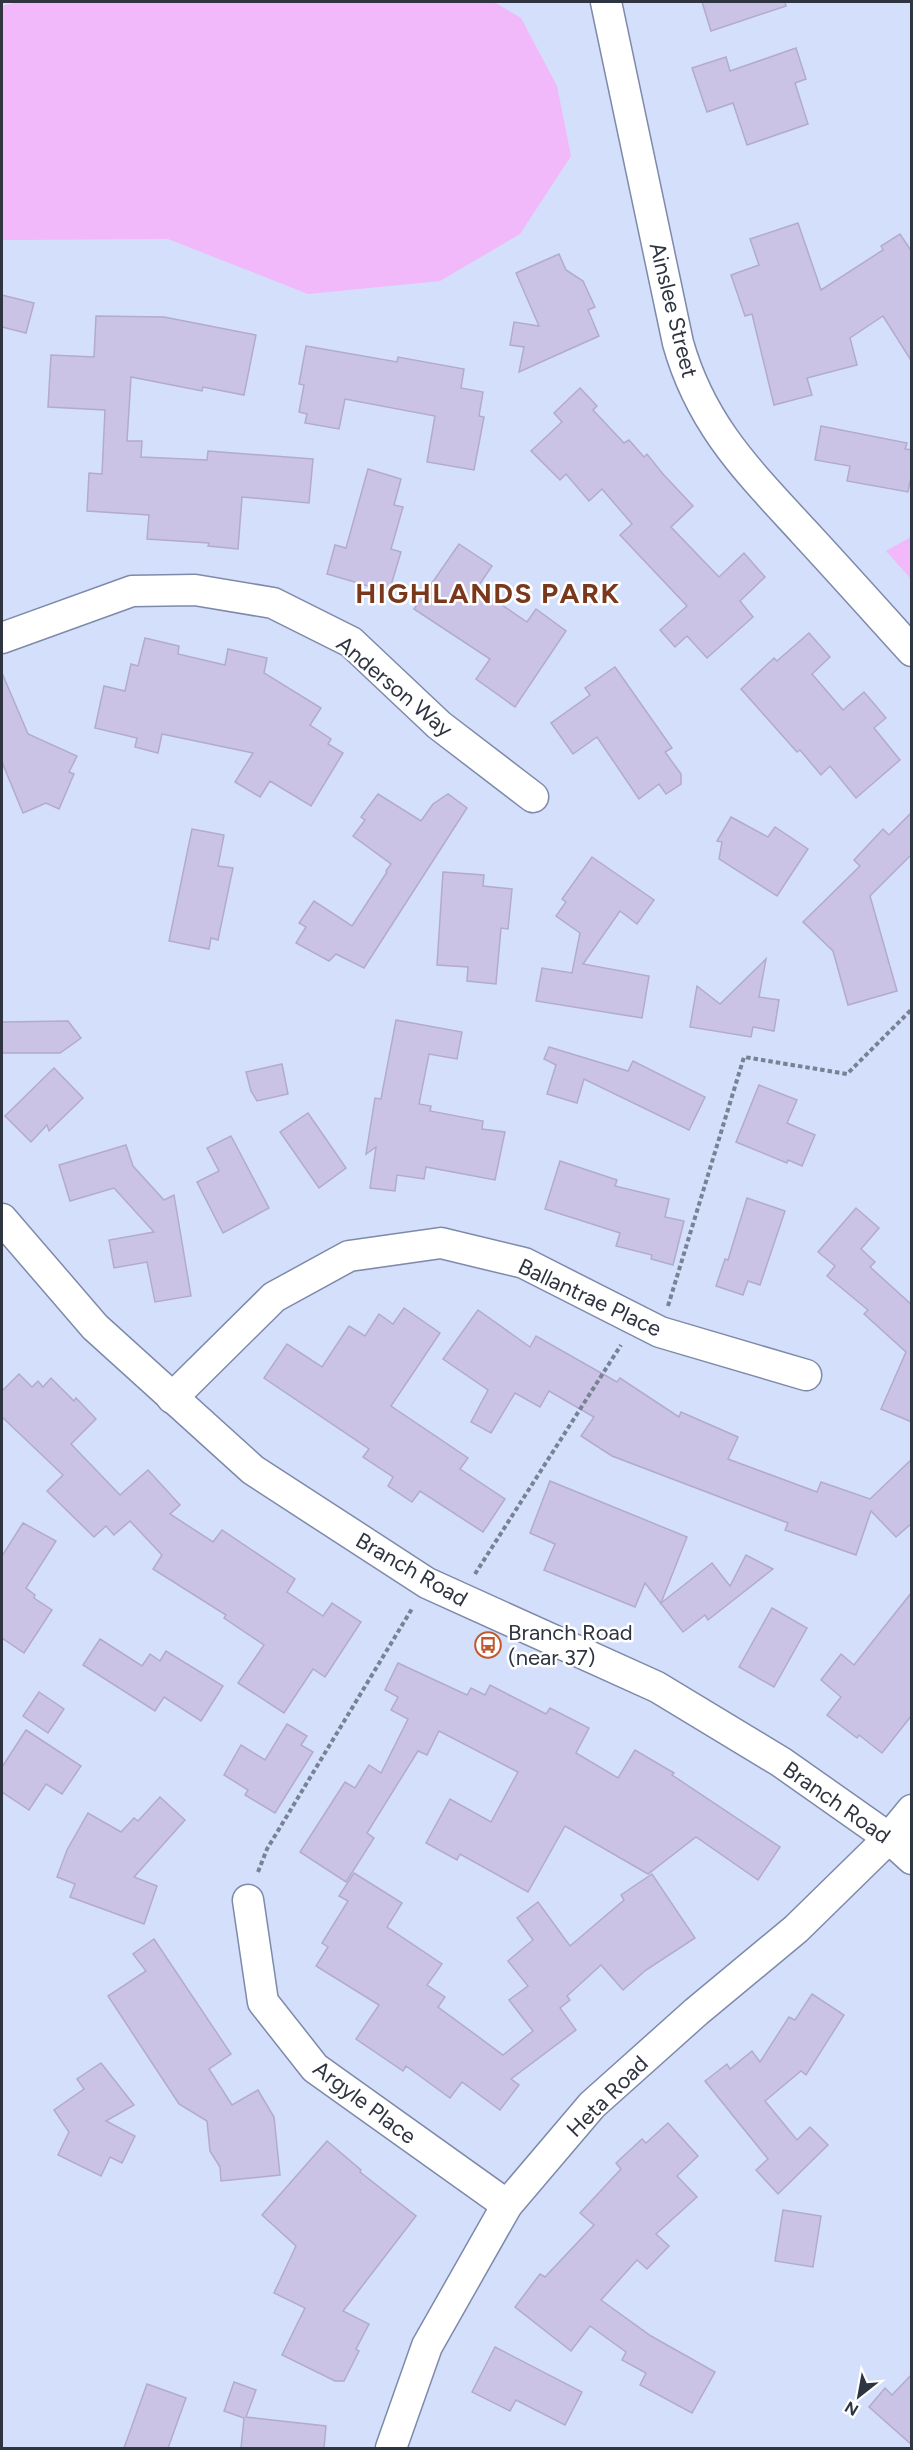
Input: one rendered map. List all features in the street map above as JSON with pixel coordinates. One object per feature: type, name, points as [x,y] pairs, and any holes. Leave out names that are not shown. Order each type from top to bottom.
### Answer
[{"type":"street","name":"Ainslee Street","points":[[606,2],[686,374],[698,398],[733,454],[912,651]]},
{"type":"street","name":"Anderson Way","points":[[2,638],[132,591],[195,590],[273,603],[351,642],[439,725],[533,796]]},
{"type":"street","name":"Branch Road","points":[[2,1219],[95,1327],[254,1470],[427,1583],[657,1688],[782,1762],[889,1838],[912,1859]]},
{"type":"street","name":"Ballantrae Place","points":[[172,1398],[274,1297],[349,1256],[441,1243],[524,1263],[648,1327],[806,1375]]},
{"type":"street","name":"Heta Road","points":[[392,2448],[427,2346],[507,2205],[592,2105],[696,2012],[796,1929],[889,1838],[912,1810]]},
{"type":"street","name":"Argyle Place","points":[[248,1900],[263,2002],[315,2068],[507,2205]]},
{"type":"path","points":[[459,1599],[648,1327],[744,1057],[847,1074],[912,1009]]},
{"type":"path","points":[[248,1900],[267,1849],[427,1583]]},
{"type":"shaded area","points":[[18,2],[494,2],[521,18],[557,86],[571,156],[520,234],[440,281],[308,294],[168,239],[2,240],[2,6]]},
{"type":"shaded area","points":[[911,537],[911,579],[886,551]]},
{"type":"building","points":[[702,2],[785,2],[786,6],[711,31]]},
{"type":"building","points":[[796,48],[806,79],[795,83],[808,124],[747,145],[733,103],[707,112],[692,68],[726,57],[730,71]]},
{"type":"building","points":[[798,223],[821,290],[883,250],[881,246],[900,234],[912,252],[912,362],[883,316],[850,338],[857,365],[807,378],[812,395],[774,405],[752,314],[745,316],[731,275],[759,265],[750,239]]},
{"type":"building","points":[[559,254],[566,270],[583,281],[595,307],[588,310],[599,336],[519,372],[524,347],[510,345],[514,322],[539,326],[516,273]]},
{"type":"building","points":[[2,295],[34,303],[26,333],[2,327]]},
{"type":"building","points":[[96,316],[164,317],[256,335],[244,395],[203,387],[202,391],[131,377],[127,441],[142,441],[141,457],[207,460],[208,451],[313,459],[309,503],[242,497],[238,549],[208,546],[209,543],[147,539],[149,515],[87,511],[89,473],[102,474],[105,410],[48,407],[51,355],[94,357]]},
{"type":"building","points":[[306,346],[397,362],[398,357],[464,369],[461,388],[483,392],[479,416],[484,417],[474,470],[427,462],[435,416],[345,399],[339,429],[305,423],[307,414],[299,412],[304,385],[299,384]]},
{"type":"building","points":[[580,388],[597,406],[593,410],[624,443],[629,440],[644,457],[647,454],[693,506],[671,527],[719,577],[744,553],[765,577],[740,601],[753,617],[707,658],[687,636],[675,647],[660,630],[687,606],[620,535],[632,524],[602,489],[589,501],[566,474],[560,480],[531,451],[562,422],[554,413]]},
{"type":"building","points":[[821,426],[907,443],[905,449],[912,450],[912,472],[908,492],[847,481],[850,466],[815,460]]},
{"type":"building","points":[[368,469],[401,479],[394,505],[403,507],[391,549],[401,552],[389,592],[327,574],[335,545],[346,548]]},
{"type":"building","points":[[459,544],[492,566],[477,588],[527,622],[536,609],[566,631],[515,707],[476,679],[490,659],[414,609]]},
{"type":"building","points":[[809,633],[830,657],[812,674],[843,710],[864,692],[886,718],[874,728],[900,760],[856,798],[830,766],[821,775],[800,750],[797,752],[741,689],[774,658],[777,661]]},
{"type":"building","points":[[145,638],[179,646],[178,654],[225,665],[228,649],[267,658],[264,673],[321,708],[310,725],[331,739],[328,744],[343,753],[311,806],[270,781],[260,797],[235,782],[253,753],[162,734],[158,753],[135,747],[137,738],[95,728],[104,686],[125,691],[131,664],[138,666]]},
{"type":"building","points":[[615,667],[672,748],[665,752],[681,774],[681,784],[666,794],[659,784],[639,799],[597,737],[573,754],[551,723],[590,695],[585,688]]},
{"type":"building","points":[[2,673],[28,734],[77,756],[69,772],[74,774],[59,809],[46,803],[23,813],[2,762]]},
{"type":"building","points":[[378,794],[421,821],[433,804],[448,794],[467,808],[364,968],[336,954],[329,961],[296,943],[306,927],[299,923],[314,901],[352,926],[387,872],[391,864],[353,836],[365,820],[361,817]]},
{"type":"building","points":[[912,812],[912,854],[870,896],[897,991],[848,1005],[833,951],[803,922],[860,866],[854,860],[883,829],[889,835]]},
{"type":"building","points":[[731,817],[768,837],[775,827],[808,849],[777,896],[719,859],[722,842],[717,841]]},
{"type":"building","points":[[192,829],[224,835],[218,866],[233,868],[218,940],[211,938],[209,949],[169,941]]},
{"type":"building","points":[[592,857],[654,900],[637,924],[620,911],[583,964],[649,976],[642,1018],[536,1001],[542,968],[572,973],[580,933],[556,916],[566,902],[562,899]]},
{"type":"building","points":[[443,872],[484,875],[483,886],[512,889],[508,929],[501,928],[496,984],[467,981],[468,967],[437,965]]},
{"type":"building","points":[[766,959],[759,997],[779,1000],[774,1031],[753,1027],[751,1037],[690,1027],[697,986],[720,1004]]},
{"type":"building","points":[[396,1020],[462,1032],[457,1059],[429,1054],[419,1104],[431,1106],[430,1111],[483,1121],[482,1129],[505,1132],[495,1180],[426,1167],[424,1179],[397,1175],[395,1191],[370,1188],[376,1147],[366,1154],[375,1098],[381,1099]]},
{"type":"building","points":[[68,1021],[81,1038],[60,1053],[2,1053],[2,1022]]},
{"type":"building","points":[[549,1047],[628,1071],[633,1061],[705,1097],[689,1130],[584,1079],[577,1103],[547,1094],[556,1065],[544,1059]]},
{"type":"building","points":[[282,1064],[288,1094],[257,1101],[251,1091],[246,1072]]},
{"type":"building","points":[[54,1068],[83,1098],[49,1131],[47,1125],[31,1142],[5,1116]]},
{"type":"building","points":[[759,1085],[797,1100],[787,1123],[815,1135],[802,1166],[788,1160],[787,1163],[736,1142]]},
{"type":"building","points":[[308,1113],[346,1168],[319,1188],[280,1132]]},
{"type":"building","points":[[231,1136],[269,1208],[223,1233],[197,1182],[219,1171],[207,1148]]},
{"type":"building","points":[[126,1145],[133,1166],[164,1200],[174,1195],[191,1296],[155,1302],[147,1262],[114,1268],[109,1240],[154,1232],[114,1188],[70,1201],[59,1165]]},
{"type":"building","points":[[560,1161],[617,1180],[615,1186],[669,1199],[665,1217],[684,1221],[673,1265],[651,1259],[652,1255],[616,1246],[620,1233],[545,1209]]},
{"type":"building","points":[[747,1198],[785,1211],[760,1285],[748,1281],[743,1295],[716,1286],[725,1259],[728,1260]]},
{"type":"building","points":[[856,1208],[879,1228],[861,1249],[875,1262],[870,1267],[912,1305],[912,1422],[881,1409],[906,1352],[864,1314],[868,1310],[827,1276],[835,1266],[818,1252]]},
{"type":"building","points":[[404,1308],[440,1333],[391,1406],[468,1458],[460,1469],[505,1499],[483,1532],[420,1491],[412,1502],[388,1486],[393,1477],[363,1457],[369,1449],[264,1378],[287,1344],[322,1367],[349,1326],[365,1336],[379,1314],[393,1324]]},
{"type":"building","points":[[478,1310],[530,1347],[536,1336],[617,1382],[620,1378],[679,1417],[681,1412],[738,1437],[728,1459],[817,1492],[821,1482],[870,1499],[912,1459],[912,1523],[896,1537],[871,1511],[856,1555],[785,1530],[788,1523],[612,1456],[581,1436],[594,1417],[549,1391],[540,1407],[515,1393],[491,1433],[471,1422],[488,1390],[443,1359]]},
{"type":"building","points":[[19,1374],[32,1387],[38,1381],[43,1387],[51,1378],[74,1401],[76,1398],[96,1419],[71,1444],[120,1495],[148,1470],[180,1505],[170,1514],[213,1542],[222,1530],[295,1579],[287,1592],[323,1616],[332,1603],[361,1622],[325,1677],[313,1669],[284,1713],[238,1683],[264,1645],[224,1618],[226,1615],[153,1569],[162,1555],[130,1521],[114,1535],[106,1526],[94,1537],[47,1491],[63,1475],[2,1417],[2,1391]]},
{"type":"building","points":[[550,1481],[687,1537],[661,1603],[712,1563],[730,1586],[746,1555],[773,1569],[708,1620],[705,1615],[683,1632],[645,1583],[635,1607],[544,1570],[555,1544],[530,1533]]},
{"type":"building","points":[[23,1523],[56,1541],[26,1588],[35,1595],[34,1598],[52,1610],[24,1653],[2,1638],[2,1556]]},
{"type":"building","points":[[912,1592],[912,1715],[882,1753],[859,1735],[857,1738],[827,1715],[841,1697],[821,1680],[841,1654],[854,1665]]},
{"type":"building","points":[[772,1608],[807,1628],[774,1687],[739,1667]]},
{"type":"building","points":[[100,1639],[142,1666],[150,1654],[160,1661],[166,1651],[223,1686],[201,1721],[164,1697],[155,1711],[83,1665]]},
{"type":"building","points":[[398,1663],[467,1695],[471,1688],[485,1695],[490,1685],[546,1714],[550,1708],[589,1728],[576,1753],[618,1778],[635,1750],[674,1773],[672,1775],[780,1847],[758,1880],[696,1837],[648,1874],[565,1826],[528,1892],[460,1854],[457,1860],[426,1843],[450,1799],[491,1822],[518,1772],[439,1731],[427,1755],[418,1751],[367,1833],[374,1838],[346,1882],[300,1852],[345,1782],[355,1788],[369,1765],[381,1773],[408,1719],[391,1710],[398,1697],[385,1690]]},
{"type":"building","points":[[39,1692],[64,1709],[48,1733],[23,1716]]},
{"type":"building","points":[[287,1724],[307,1736],[301,1745],[313,1752],[275,1813],[245,1795],[248,1790],[224,1775],[241,1745],[265,1760]]},
{"type":"building","points":[[26,1730],[81,1766],[62,1794],[46,1784],[29,1810],[2,1792],[2,1767]]},
{"type":"building","points":[[160,1797],[185,1820],[134,1877],[157,1886],[144,1924],[70,1897],[75,1884],[57,1877],[67,1850],[88,1813],[121,1832],[134,1818],[138,1821]]},
{"type":"building","points":[[354,1873],[402,1903],[387,1927],[442,1964],[427,1985],[445,1997],[438,2007],[503,2055],[533,2031],[509,2000],[528,1986],[508,1961],[533,1940],[517,1918],[538,1902],[570,1946],[624,1900],[621,1895],[652,1874],[695,1938],[646,1970],[623,1990],[601,1965],[567,1996],[570,2000],[560,2008],[576,2030],[511,2079],[519,2085],[500,2110],[462,2082],[450,2098],[406,2066],[403,2071],[356,2039],[379,2005],[316,1966],[328,1947],[322,1943],[348,1901],[339,1896]]},
{"type":"building","points":[[154,1939],[231,2054],[209,2069],[232,2105],[258,2090],[274,2117],[280,2175],[221,2181],[220,2167],[210,2151],[207,2121],[179,2104],[108,1996],[146,1971],[133,1954]]},
{"type":"building","points":[[812,1994],[844,2015],[806,2075],[801,2071],[765,2101],[797,2140],[810,2127],[828,2145],[778,2194],[756,2170],[768,2159],[705,2081],[727,2064],[730,2069],[752,2051],[760,2062],[789,2017],[795,2020]]},
{"type":"building","points":[[101,2063],[134,2105],[106,2121],[135,2136],[122,2163],[110,2157],[101,2176],[58,2155],[69,2132],[54,2110],[84,2089],[77,2079]]},
{"type":"building","points":[[668,2123],[698,2156],[677,2176],[697,2197],[656,2234],[669,2246],[647,2269],[637,2260],[601,2300],[651,2336],[715,2372],[692,2413],[640,2385],[646,2373],[622,2360],[626,2352],[590,2326],[571,2351],[515,2307],[540,2274],[545,2277],[594,2225],[580,2213],[621,2169],[616,2163],[642,2139],[646,2143]]},
{"type":"building","points":[[327,2141],[361,2170],[360,2172],[416,2216],[343,2311],[369,2324],[356,2349],[359,2351],[344,2381],[335,2381],[282,2355],[305,2308],[274,2293],[296,2246],[262,2215]]},
{"type":"building","points":[[783,2210],[821,2216],[813,2267],[775,2261]]},
{"type":"building","points":[[495,2347],[582,2392],[565,2425],[516,2400],[510,2411],[472,2392]]},
{"type":"building","points":[[912,2374],[912,2445],[869,2407],[885,2388],[892,2395]]},
{"type":"building","points":[[234,2382],[256,2390],[246,2417],[326,2426],[324,2448],[241,2448],[244,2418],[224,2411]]},
{"type":"building","points":[[147,2384],[186,2398],[168,2448],[124,2448]]},
{"type":"place","name":"Branch Road (near 37)","points":[[488,1645]]},
{"type":"district","name":"HIGHLANDS PARK","points":[[488,593]]}]
